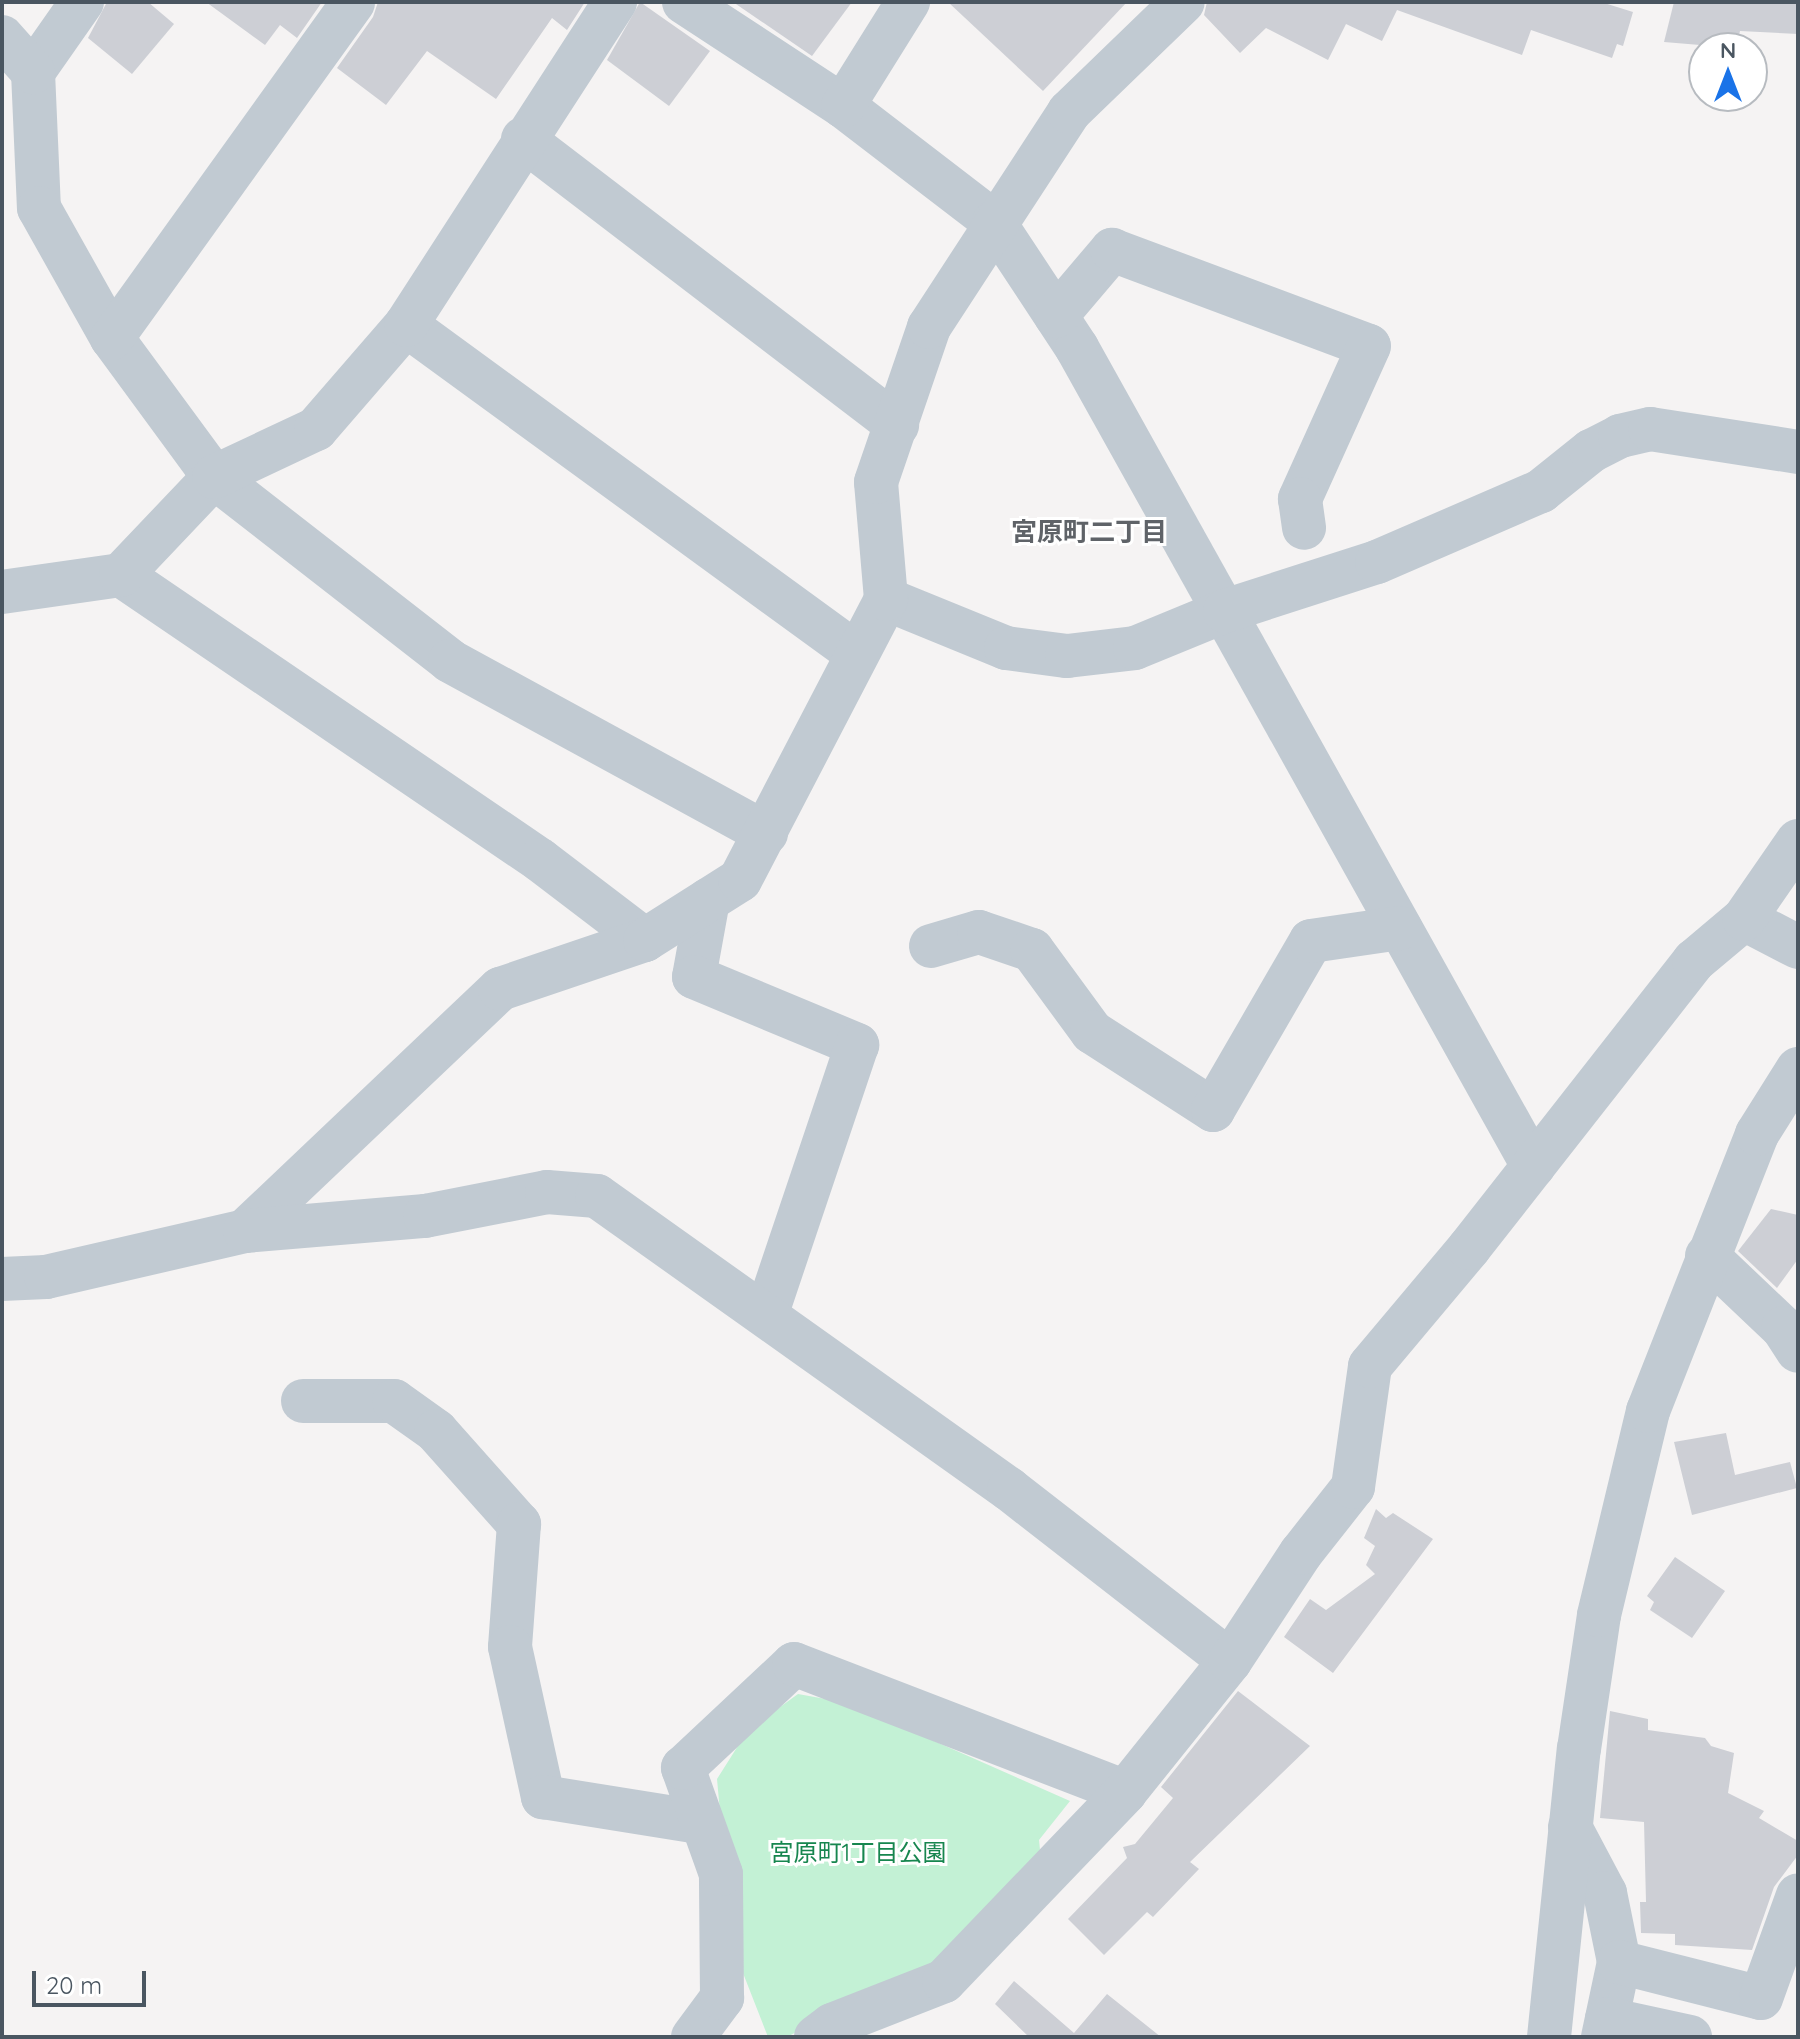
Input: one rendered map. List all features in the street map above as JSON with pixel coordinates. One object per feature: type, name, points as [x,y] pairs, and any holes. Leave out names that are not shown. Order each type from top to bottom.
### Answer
[{"type":"street","points":[[82,2],[33,72],[39,208],[112,338],[214,477],[450,661],[766,833]]},
{"type":"street","points":[[112,338],[353,2]]},
{"type":"street","points":[[2,592],[121,575],[214,477],[316,429],[406,325],[523,139],[615,2]]},
{"type":"street","points":[[684,2],[843,106],[994,222],[1056,316],[1225,611],[1533,1166]]},
{"type":"street","points":[[843,106],[908,2]]},
{"type":"street","points":[[245,1231],[500,989],[645,940],[740,880],[886,599],[876,482],[929,327],[994,222],[1069,112],[1183,2]]},
{"type":"street","points":[[2,37],[33,72]]},
{"type":"street","points":[[523,139],[897,425]]},
{"type":"street","points":[[1056,316],[1112,250],[1369,346],[1300,499],[1304,528]]},
{"type":"street","points":[[406,325],[857,654]]},
{"type":"street","points":[[886,599],[1006,648],[1067,656],[1135,648],[1225,611],[1377,562],[1541,491],[1591,451],[1620,436],[1650,429],[1798,452]]},
{"type":"street","points":[[121,575],[540,860],[645,940]]},
{"type":"street","points":[[816,2037],[832,2025],[944,1981],[1125,1792],[1230,1661],[1301,1553],[1353,1487],[1370,1366],[1694,961],[1744,919],[1798,841]]},
{"type":"street","points":[[708,900],[694,977],[857,1045],[766,1315]]},
{"type":"street","points":[[1744,919],[1798,947]]},
{"type":"street","points":[[931,946],[979,932],[1032,950],[1092,1032],[1213,1110],[1311,941],[1400,928]]},
{"type":"street","points":[[1549,2037],[1570,1827],[1603,1601],[1648,1411],[1757,1134],[1798,1069]]},
{"type":"street","points":[[2,1279],[46,1277],[245,1231],[425,1216],[547,1192],[597,1196],[1009,1489],[1230,1661]]},
{"type":"street","points":[[1707,1256],[1783,1328],[1798,1351]]},
{"type":"street","points":[[303,1401],[394,1401],[436,1431],[519,1524],[510,1647],[543,1797],[699,1822]]},
{"type":"street","points":[[693,2037],[722,1998],[721,1874],[699,1822],[683,1768],[794,1664],[1125,1792]]},
{"type":"street","points":[[1570,1827],[1605,1893],[1619,1962],[1605,2028],[1690,2037]]},
{"type":"street","points":[[1619,1962],[1761,1998],[1798,1895]]},
{"type":"green space","name":"宮原町1丁目公園","points":[[798,1694],[848,1703],[1070,1801],[1039,1840],[1040,1850],[923,1974],[863,1996],[787,2037],[768,2037],[732,1945],[717,1779],[748,1730]]},
{"type":"building","points":[[107,2],[148,2],[174,24],[132,74],[88,38]]},
{"type":"building","points":[[206,2],[322,2],[297,38],[280,25],[265,45]]},
{"type":"building","points":[[378,2],[585,2],[567,30],[552,18],[496,99],[427,51],[386,105],[337,68],[373,17]]},
{"type":"building","points":[[640,2],[710,51],[669,106],[607,60]]},
{"type":"building","points":[[733,2],[852,2],[812,56]]},
{"type":"building","points":[[948,2],[1127,2],[1043,91]]},
{"type":"building","points":[[1207,2],[1601,2],[1633,12],[1623,46],[1617,44],[1612,58],[1531,30],[1522,55],[1397,10],[1382,41],[1346,24],[1328,60],[1266,28],[1240,53],[1204,15]]},
{"type":"building","points":[[1674,2],[1798,2],[1798,34],[1688,32],[1688,44],[1664,42]]},
{"type":"building","points":[[1771,1209],[1798,1215],[1798,1259],[1777,1288],[1738,1251]]},
{"type":"building","points":[[1726,1433],[1735,1475],[1790,1462],[1797,1488],[1692,1515],[1674,1442]]},
{"type":"building","points":[[1376,1509],[1386,1518],[1393,1513],[1433,1539],[1333,1673],[1284,1637],[1310,1599],[1326,1610],[1375,1574],[1366,1565],[1375,1546],[1364,1538]]},
{"type":"building","points":[[1675,1557],[1725,1591],[1692,1638],[1650,1610],[1654,1602],[1647,1596]]},
{"type":"building","points":[[1238,1691],[1310,1746],[1190,1862],[1199,1869],[1153,1917],[1147,1912],[1104,1955],[1068,1919],[1127,1858],[1123,1847],[1135,1844],[1173,1798],[1161,1787]]},
{"type":"building","points":[[1610,1711],[1648,1719],[1648,1730],[1705,1738],[1711,1746],[1734,1753],[1728,1793],[1764,1811],[1759,1818],[1798,1841],[1798,1855],[1774,1887],[1752,1950],[1675,1945],[1675,1934],[1641,1933],[1640,1902],[1646,1902],[1644,1822],[1600,1818]]},
{"type":"building","points":[[1014,1981],[1074,2033],[1107,1994],[1161,2037],[1029,2037],[995,2004]]},
{"type":"district","name":"宮原町二丁目","points":[[1089,532]]}]
